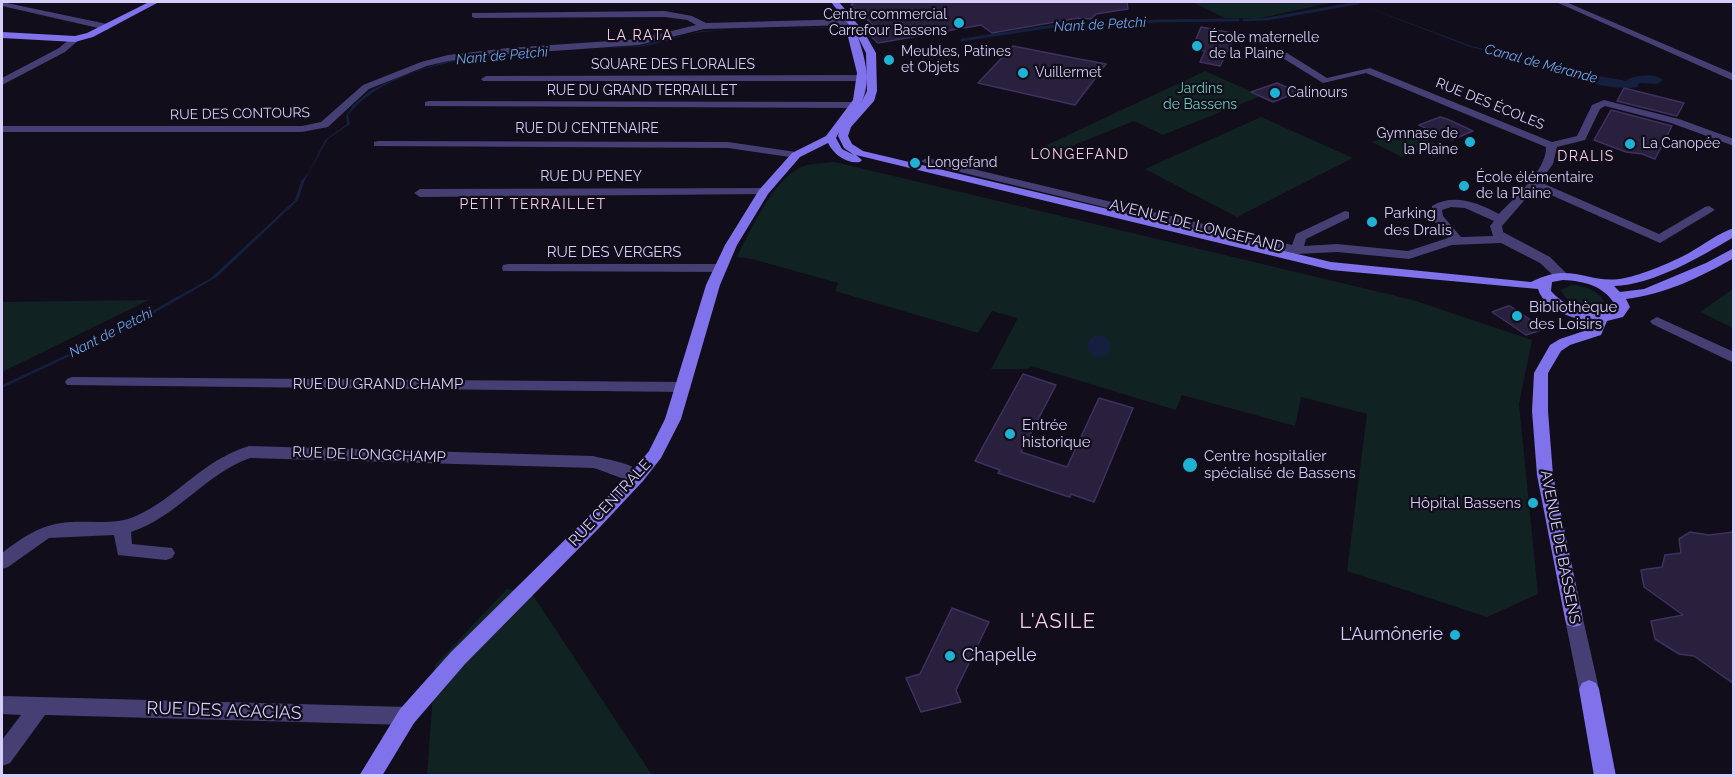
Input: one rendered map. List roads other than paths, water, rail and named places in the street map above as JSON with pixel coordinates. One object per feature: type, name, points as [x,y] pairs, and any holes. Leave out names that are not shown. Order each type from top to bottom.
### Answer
[{"type":"main road","points":[[2,35],[75,39],[107,27],[155,2]]},
{"type":"main road","points":[[796,155],[843,146],[846,126],[869,101],[872,91],[871,53],[847,23],[826,2]]},
{"type":"main road","points":[[796,155],[831,138],[834,129],[860,96],[859,53],[853,35],[835,2]]},
{"type":"main road","name":"AVENUE DE LONGEFAND","points":[[843,146],[870,156],[1331,266],[1369,272],[1533,286],[1562,276]]},
{"type":"main road","name":"AVENUE DE LONGEFAND","points":[[843,146],[851,158],[896,170],[1316,272],[1366,280],[1527,295],[1554,302],[1572,312],[1600,318]]},
{"type":"main road","name":"RUE CENTRALE","points":[[370,776],[407,716],[458,658],[637,477],[655,454],[670,424],[684,387],[713,285],[730,245],[763,192],[796,155]]},
{"type":"main road","points":[[1562,276],[1596,283],[1627,282],[1691,256],[1734,232]]},
{"type":"main road","points":[[1617,296],[1647,293],[1711,266],[1734,252]]},
{"type":"main road","points":[[1545,281],[1544,291],[1554,302]]},
{"type":"main road","points":[[1596,283],[1617,296],[1623,307],[1621,312],[1612,317],[1600,318]]},
{"type":"main road","points":[[1572,312],[1581,336]]},
{"type":"main road","name":"AVENUE DE BASSENS","points":[[1574,619],[1545,475],[1541,423],[1541,373],[1555,348],[1596,332],[1600,318]]},
{"type":"main road","name":"AVENUE DE BASSENS","points":[[1589,688],[1605,776]]},
{"type":"street","points":[[1560,2],[1734,78]]},
{"type":"street","points":[[2,3],[107,27]]},
{"type":"street","points":[[475,15],[665,14],[689,18],[704,27]]},
{"type":"street","name":"RUE DES CONTOURS","points":[[2,129],[315,128],[330,121],[366,87],[440,60],[508,51],[639,42],[704,27],[847,23]]},
{"type":"street","points":[[2,82],[62,50],[75,39]]},
{"type":"street","name":"RUE DES ÉCOLES","points":[[1284,55],[1326,81],[1367,70],[1551,145],[1553,151],[1551,158],[1501,220]]},
{"type":"street","name":"SQUARE DES FLORALIES","points":[[486,79],[860,78]]},
{"type":"street","name":"RUE DU GRAND TERRAILLET","points":[[429,104],[855,105]]},
{"type":"street","points":[[1551,145],[1581,138],[1596,107],[1604,104],[1675,122],[1734,143]]},
{"type":"street","points":[[831,138],[843,146]]},
{"type":"street","name":"RUE DU CENTENAIRE","points":[[378,144],[728,145],[796,155]]},
{"type":"street","points":[[927,161],[1297,250],[1337,248],[1409,255],[1457,240],[1503,239]]},
{"type":"street","points":[[1533,183],[1660,239],[1709,210]]},
{"type":"street","name":"RUE DU PENEY","points":[[420,193],[763,192]]},
{"type":"street","points":[[1457,240],[1437,217],[1436,209],[1441,205],[1463,204],[1501,220],[1496,226],[1497,233],[1503,239],[1545,260],[1562,276]]},
{"type":"street","points":[[1297,250],[1300,237],[1345,215]]},
{"type":"street","name":"RUE DES VERGERS","points":[[508,268],[721,268]]},
{"type":"street","points":[[1657,321],[1734,358]]},
{"type":"street","name":"RUE DU GRAND CHAMP","points":[[72,382],[684,387]]},
{"type":"street","name":"RUE DE LONGCHAMP","points":[[2,562],[46,533],[122,529],[144,520],[163,508],[216,466],[234,456],[249,452],[592,462],[615,467],[637,477]]},
{"type":"street","points":[[122,529],[124,550],[166,553]]},
{"type":"street","name":"AVENUE DE BASSENS","points":[[1574,619],[1589,688]]},
{"type":"street","name":"RUE DES ACACIAS","points":[[2,705],[407,716]]},
{"type":"street","points":[[2,756],[40,706]]},
{"type":"water","name":"Canal de Mérande","points":[[1353,2],[1472,46],[1539,63],[1574,67],[1575,71],[1568,70],[1570,74],[1586,78],[1571,76],[1561,69],[1470,47]]},
{"type":"water","points":[[837,27],[839,28],[822,28],[776,29]]},
{"type":"water","points":[[731,30],[694,33],[653,45],[595,49],[638,46],[702,31]]},
{"type":"water","points":[[513,53],[442,64],[405,76],[373,92],[348,115],[350,124],[328,139],[305,180],[298,200],[217,277],[121,332],[2,388],[2,385],[107,336],[211,278],[295,200],[301,181],[309,172],[325,140],[347,124],[346,116],[353,105],[371,90],[399,77],[449,60]]},
{"type":"water","points":[[1099,335],[1107,338],[1110,346],[1107,354],[1099,357],[1091,354],[1088,346],[1091,338]]},
{"type":"waterway","name":"Nant de Petchi","points":[[1244,20],[1267,19],[1358,3]]},
{"type":"waterway","name":"Nant de Petchi","points":[[962,40],[1067,24],[1120,25],[1155,21],[1238,20]]},
{"type":"waterway","name":"Canal de Mérande","points":[[1564,69],[1572,75],[1626,85],[1633,84],[1632,81],[1639,79],[1657,80]]},
{"type":"place","name":"Centre commercial Carrefour Bassens","points":[[959,23]]},
{"type":"place","name":"École maternelle de la Plaine","points":[[1197,46]]},
{"type":"place","name":"Meubles, Patines et Objets","points":[[889,60]]},
{"type":"place","name":"Vuillermet","points":[[1023,73]]},
{"type":"place","name":"Calinours","points":[[1275,93]]},
{"type":"place","name":"Gymnase de la Plaine","points":[[1470,142]]},
{"type":"place","name":"La Canopée","points":[[1630,144]]},
{"type":"place","name":"Longefand","points":[[915,163]]},
{"type":"place","name":"École élémentaire de la Plaine","points":[[1464,186]]},
{"type":"place","name":"Parking des Dralis","points":[[1372,222]]},
{"type":"place","name":"Bibliothèque des Loisirs","points":[[1517,316]]},
{"type":"place","name":"Entrée historique","points":[[1010,434]]},
{"type":"place","name":"Centre hospitalier spécialisé de Bassens","points":[[1190,465]]},
{"type":"place","name":"Hôpital Bassens","points":[[1533,503]]},
{"type":"place","name":"L'Aumônerie","points":[[1455,635]]},
{"type":"place","name":"Chapelle","points":[[950,656]]},
{"type":"district","name":"LA RATA","points":[[640,36]]},
{"type":"district","name":"LONGEFAND","points":[[1080,155]]},
{"type":"district","name":"DRALIS","points":[[1586,157]]},
{"type":"district","name":"PETIT TERRAILLET","points":[[533,205]]},
{"type":"district","name":"L'ASILE","points":[[1058,622]]},
{"type":"park label","name":"Jardins de Bassens","points":[[1200,98]]}]
